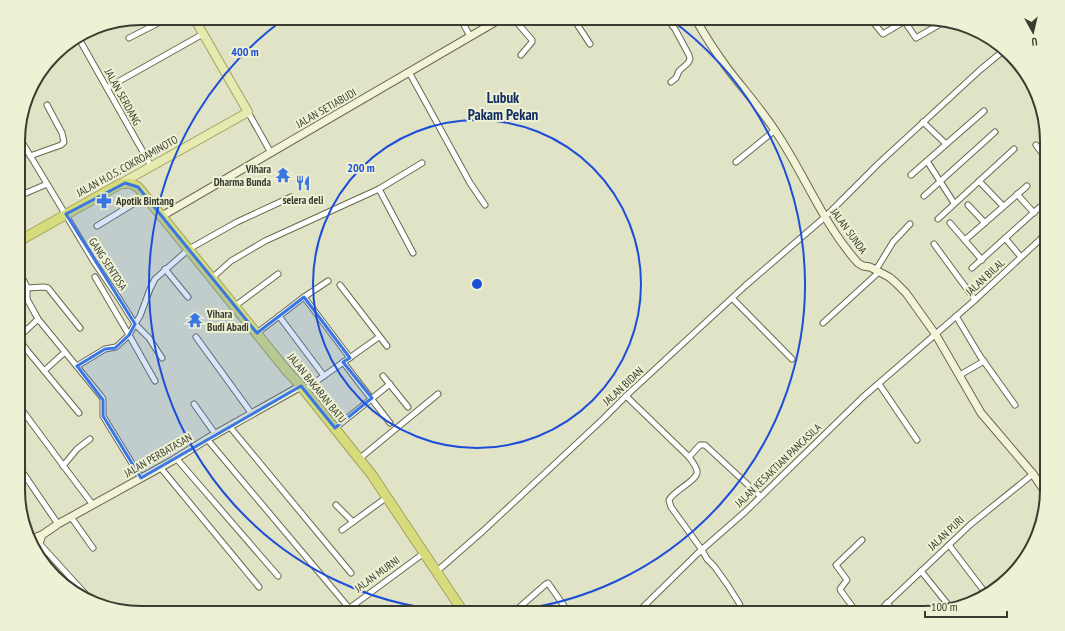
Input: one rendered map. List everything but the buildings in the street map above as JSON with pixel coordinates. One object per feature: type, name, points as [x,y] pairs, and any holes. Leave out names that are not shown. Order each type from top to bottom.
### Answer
[{"type":"highway","points":[[120,184],[130,184],[138,187]]},
{"type":"highway","name":"JALAN H.O.S. COKROAMINOTO","points":[[25,238],[120,184]]},
{"type":"highway","name":"JALAN BAKARAN BATU","points":[[138,187],[359,458],[387,497],[459,606]]},
{"type":"main road","points":[[198,25],[248,112]]},
{"type":"main road","name":"JALAN H.O.S. COKROAMINOTO","points":[[120,184],[248,112]]},
{"type":"main road","points":[[138,187],[138,178],[147,168]]},
{"type":"street","points":[[129,38],[154,25]]},
{"type":"street","points":[[464,25],[470,36]]},
{"type":"street","name":"JALAN SETIABUDI","points":[[162,216],[490,25]]},
{"type":"street","points":[[519,25],[532,40],[532,42],[520,55]]},
{"type":"street","points":[[577,25],[590,44]]},
{"type":"street","points":[[670,82],[676,78],[679,70],[688,63],[690,59],[689,54],[672,25]]},
{"type":"street","name":"JALAN SUNDA","points":[[700,25],[715,52],[775,130],[790,153],[837,236],[858,263],[889,277],[900,287],[936,335],[981,413],[1033,474],[1040,484]]},
{"type":"street","points":[[876,25],[883,34],[900,25]]},
{"type":"street","points":[[907,25],[916,38],[937,26]]},
{"type":"street","points":[[107,88],[203,34]]},
{"type":"street","name":"JALAN SERDANG","points":[[81,42],[107,88],[147,168]]},
{"type":"street","name":"JALAN BIDAN","points":[[436,572],[483,531],[681,345],[759,274],[825,217],[878,164],[1000,54]]},
{"type":"street","points":[[409,72],[470,183],[484,205]]},
{"type":"street","points":[[30,156],[61,145],[64,142],[62,133],[48,105]]},
{"type":"street","points":[[912,175],[984,111]]},
{"type":"street","points":[[248,112],[271,153]]},
{"type":"street","points":[[923,122],[946,144]]},
{"type":"street","points":[[736,162],[775,130]]},
{"type":"street","points":[[924,196],[995,132]]},
{"type":"street","points":[[1036,145],[1040,150]]},
{"type":"street","name":"GANG SENTOSA","points":[[25,148],[94,262],[135,324],[150,338],[162,358]]},
{"type":"street","points":[[938,219],[1014,149]]},
{"type":"street","points":[[927,161],[954,203]]},
{"type":"street","points":[[212,278],[231,261],[265,241],[378,189],[422,164]]},
{"type":"street","points":[[979,181],[1003,206]]},
{"type":"street","points":[[25,193],[47,184]]},
{"type":"street","points":[[965,240],[1027,186]]},
{"type":"street","points":[[378,189],[413,253]]},
{"type":"street","points":[[1017,194],[1034,213]]},
{"type":"street","points":[[97,226],[146,196]]},
{"type":"street","points":[[77,366],[105,349],[116,347],[129,335],[140,316],[150,289],[156,279],[189,249],[237,222],[291,197]]},
{"type":"street","points":[[968,205],[985,223]]},
{"type":"street","points":[[972,268],[1040,208]]},
{"type":"street","points":[[950,223],[982,260]]},
{"type":"street","points":[[823,323],[877,271],[893,242],[910,224]]},
{"type":"street","points":[[1005,238],[1021,256]]},
{"type":"street","name":"JALAN BILAL","points":[[936,335],[1040,239]]},
{"type":"street","points":[[934,244],[975,300]]},
{"type":"street","points":[[165,270],[188,297]]},
{"type":"street","points":[[235,306],[278,274]]},
{"type":"street","points":[[95,277],[155,380]]},
{"type":"street","points":[[257,333],[304,297],[328,281]]},
{"type":"street","points":[[25,284],[27,288],[27,300],[38,319],[103,400],[103,414],[141,478]]},
{"type":"street","points":[[340,285],[387,346]]},
{"type":"street","points":[[27,288],[48,288],[80,328]]},
{"type":"street","points":[[304,297],[350,358]]},
{"type":"street","points":[[733,299],[792,359]]},
{"type":"street","points":[[279,316],[324,376]]},
{"type":"street","points":[[956,316],[984,361],[1015,405]]},
{"type":"street","points":[[25,332],[38,319]]},
{"type":"street","name":"JALAN KESAKTIAN PANCASILA","points":[[644,606],[702,550],[746,511],[827,432],[879,384],[936,335]]},
{"type":"street","points":[[196,337],[252,414]]},
{"type":"street","points":[[302,388],[324,376],[379,337]]},
{"type":"street","points":[[25,347],[79,413]]},
{"type":"street","points":[[44,371],[65,352]]},
{"type":"street","points":[[960,375],[984,361]]},
{"type":"street","points":[[343,362],[390,423]]},
{"type":"street","points":[[383,376],[408,407]]},
{"type":"street","points":[[335,428],[390,384]]},
{"type":"street","points":[[879,384],[917,440]]},
{"type":"street","name":"JALAN PERBATASAN","points":[[36,537],[252,414],[302,388]]},
{"type":"street","points":[[359,458],[438,394]]},
{"type":"street","points":[[626,396],[689,457],[697,471],[697,475],[694,479],[674,493],[670,498],[669,504],[708,560],[727,584],[740,606]]},
{"type":"street","points":[[194,404],[216,435]]},
{"type":"street","points":[[25,414],[93,504]]},
{"type":"street","points":[[230,427],[351,574]]},
{"type":"street","points":[[63,466],[77,449],[90,439]]},
{"type":"street","points":[[208,439],[347,606]]},
{"type":"street","points":[[689,457],[699,446],[702,444],[705,445],[760,496]]},
{"type":"street","points":[[176,458],[278,576]]},
{"type":"street","points":[[160,467],[260,587]]},
{"type":"street","name":"JALAN PURI","points":[[885,606],[969,526],[1033,474]]},
{"type":"street","points":[[25,476],[58,524]]},
{"type":"street","points":[[342,530],[387,497]]},
{"type":"street","points":[[336,505],[353,522]]},
{"type":"street","points":[[71,517],[93,548]]},
{"type":"street","points":[[42,535],[39,543],[80,588]]},
{"type":"street","points":[[852,606],[840,591],[847,580],[836,565],[862,540]]},
{"type":"street","points":[[948,545],[982,590]]},
{"type":"street","name":"JALAN MURNI","points":[[352,606],[424,553]]},
{"type":"street","points":[[921,571],[947,604]]},
{"type":"street","points":[[521,606],[546,584],[548,584],[564,606]]},
{"type":"highlighted area","points":[[125,183],[138,187],[257,333],[304,297],[350,358],[343,362],[372,398],[335,428],[301,386],[141,478],[103,416],[103,400],[77,366],[105,349],[115,348],[129,335],[135,324],[66,214]]},
{"type":"place","name":"Vihara Dharma Bunda","points":[[283,175]]},
{"type":"place","name":"selera deli","points":[[303,183]]},
{"type":"place","name":"Apotik Bintang","points":[[104,201]]},
{"type":"place","name":"Vihara Budi Abadi","points":[[195,320]]},
{"type":"district","name":"Lubuk Pakam Pekan","points":[[503,106]]}]
